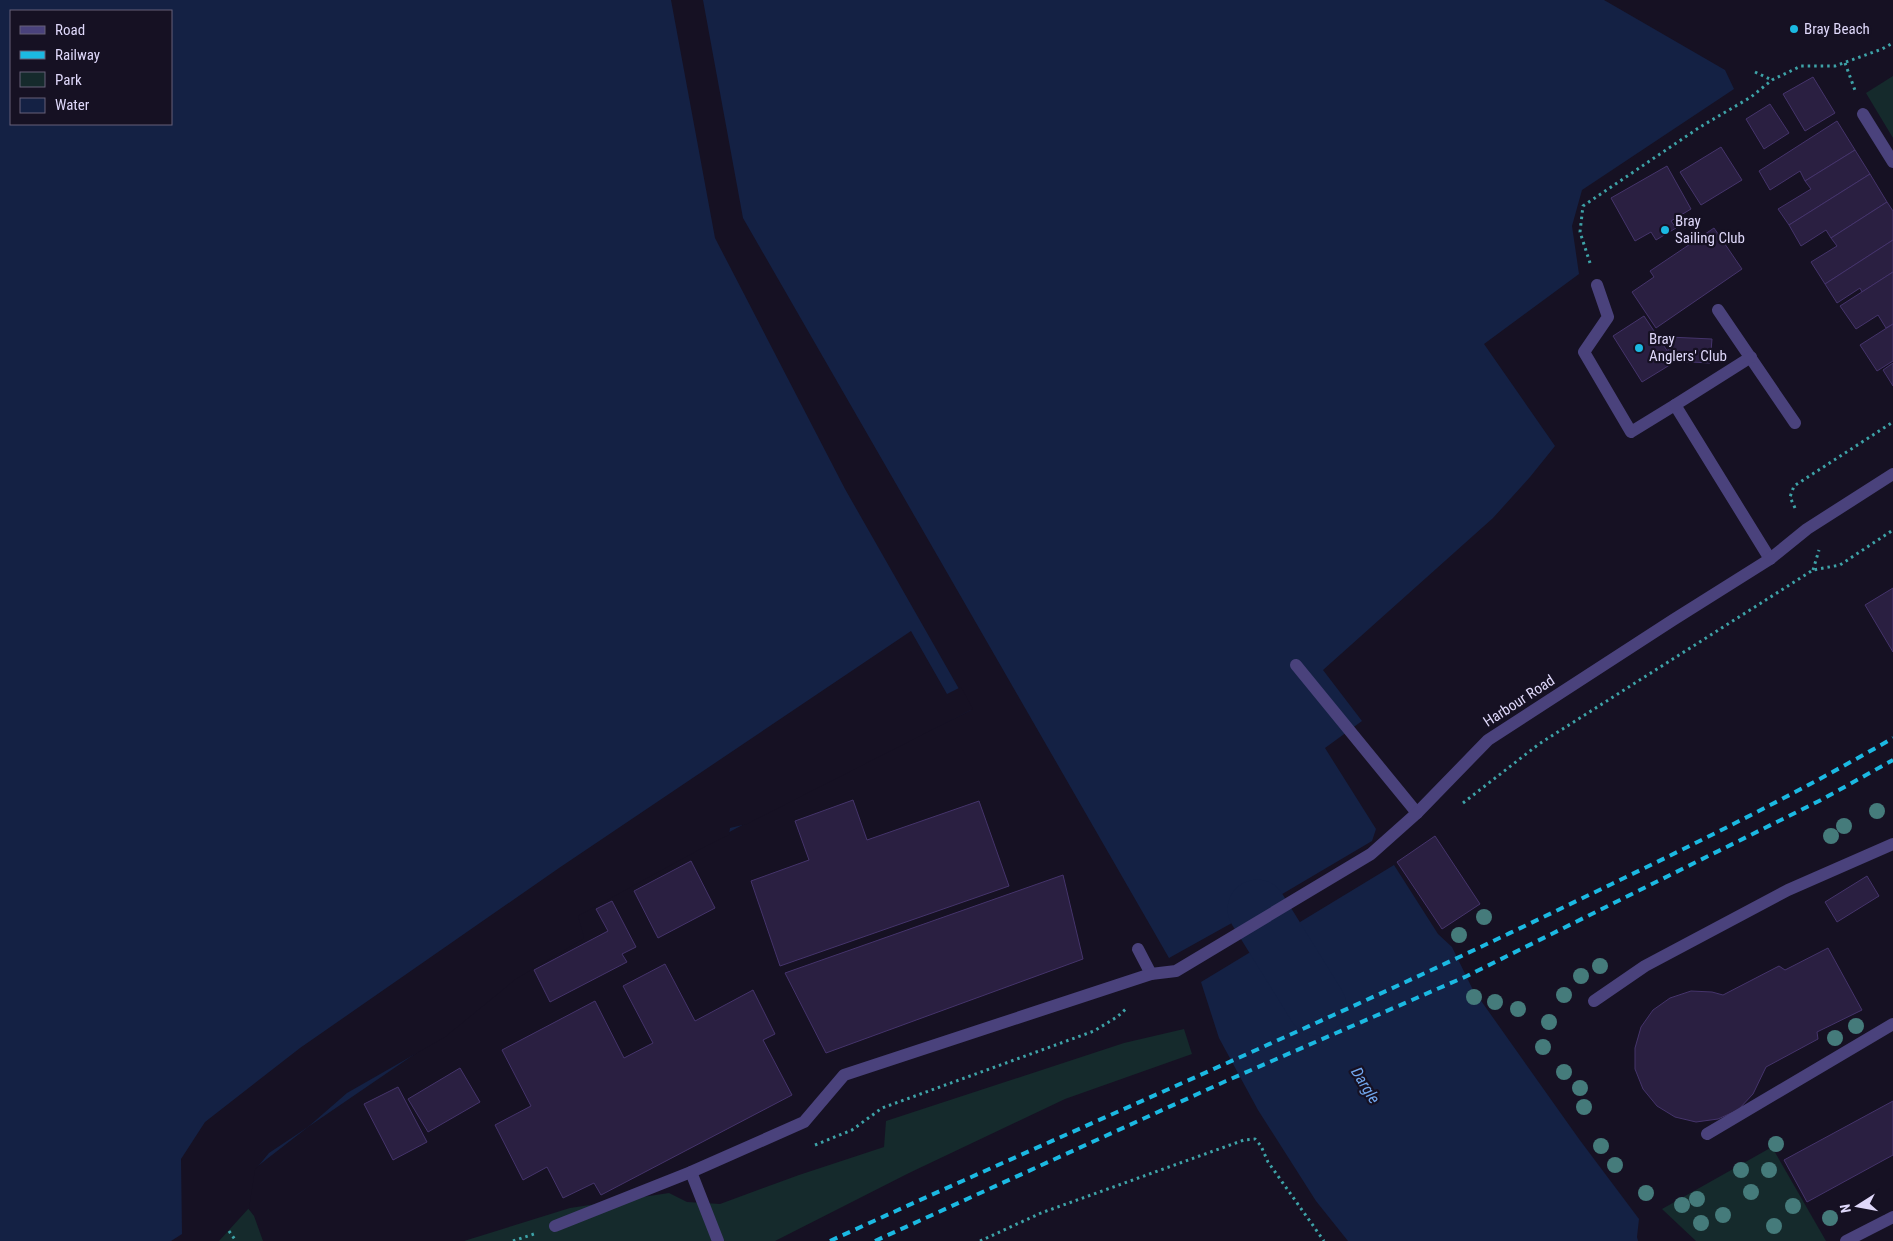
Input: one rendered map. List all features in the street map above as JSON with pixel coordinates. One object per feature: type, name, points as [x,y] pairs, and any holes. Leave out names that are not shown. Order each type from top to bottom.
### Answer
[{"type":"street","points":[[1864,114],[1893,162]]},
{"type":"street","points":[[1598,285],[1608,317],[1584,352],[1631,432],[1750,357]]},
{"type":"street","points":[[1718,310],[1795,423]]},
{"type":"street","points":[[1674,405],[1770,559]]},
{"type":"street","name":"Harbour Road","points":[[1151,974],[1176,971],[1371,854],[1417,813],[1488,740],[1672,620],[1770,559],[1807,529],[1893,474]]},
{"type":"street","points":[[1296,666],[1417,813]]},
{"type":"street","points":[[1594,1001],[1645,966],[1780,894],[1893,844]]},
{"type":"street","points":[[555,1226],[690,1172],[804,1122],[844,1075],[1151,974],[1138,949]]},
{"type":"street","points":[[1707,1134],[1893,1024]]},
{"type":"street","points":[[690,1172],[718,1241]]},
{"type":"street","points":[[1846,1241],[1893,1217]]},
{"type":"path","points":[[1598,285],[1580,232],[1583,206],[1700,127],[1752,97],[1772,80],[1801,66],[1835,66],[1845,63],[1893,43]]},
{"type":"path","points":[[1845,63],[1864,114]]},
{"type":"path","points":[[1755,72],[1772,80]]},
{"type":"path","points":[[1793,505],[1790,497],[1794,486],[1893,422]]},
{"type":"path","points":[[1461,804],[1539,744],[1813,570],[1840,565],[1893,530]]},
{"type":"path","points":[[1813,570],[1819,549]]},
{"type":"path","points":[[807,1148],[852,1130],[882,1108],[1094,1031],[1117,1017],[1132,1004]]},
{"type":"path","points":[[980,1241],[1040,1213],[1244,1140],[1255,1139],[1261,1146],[1268,1162],[1324,1241]]},
{"type":"path","points":[[229,1231],[236,1241]]},
{"type":"green space","points":[[1893,76],[1893,138],[1866,93]]},
{"type":"green space","points":[[1184,1029],[1192,1054],[1065,1099],[909,1173],[775,1241],[464,1241],[570,1208],[669,1193],[687,1202],[720,1204],[884,1147],[886,1121],[1124,1043]]},
{"type":"green space","points":[[1772,1147],[1826,1241],[1696,1241],[1662,1209]]},
{"type":"green space","points":[[247,1207],[254,1216],[263,1241],[215,1241]]},
{"type":"water","points":[[0,0],[671,0],[715,238],[845,489],[971,710],[792,798],[576,915],[514,977],[444,1034],[308,1127],[254,1169],[215,1241],[0,1241]]},
{"type":"water","points":[[703,0],[1604,0],[1725,70],[1734,89],[1582,190],[1572,226],[1579,274],[1484,344],[1555,446],[1493,518],[1323,670],[1362,721],[1325,748],[1376,829],[1372,841],[1169,958],[743,218]]},
{"type":"water","points":[[1394,865],[1438,934],[1452,947],[1472,988],[1579,1139],[1639,1219],[1638,1241],[1348,1241],[1316,1201],[1258,1110],[1219,1038],[1201,982]]},
{"type":"pier","points":[[911,631],[947,694],[961,687],[973,709],[747,824],[730,828],[729,835],[578,916],[583,939],[516,979],[445,1037],[347,1093],[308,1127],[269,1153],[255,1170],[249,1208],[219,1241],[171,1241],[182,1234],[181,1159],[205,1122],[300,1048],[559,868]]},
{"type":"building","points":[[1813,77],[1835,113],[1805,131],[1783,94]]},
{"type":"building","points":[[1770,104],[1789,133],[1764,149],[1746,119]]},
{"type":"building","points":[[1837,121],[1855,150],[1805,181],[1800,171],[1770,190],[1759,171]]},
{"type":"building","points":[[1721,147],[1742,180],[1701,205],[1680,172]]},
{"type":"building","points":[[1855,150],[1870,174],[1789,225],[1778,209],[1811,189],[1805,181]]},
{"type":"building","points":[[1667,166],[1691,209],[1671,221],[1676,228],[1656,240],[1651,232],[1635,241],[1611,198]]},
{"type":"building","points":[[1870,174],[1887,202],[1831,238],[1826,230],[1801,246],[1789,225]]},
{"type":"building","points":[[1887,202],[1893,211],[1893,240],[1825,284],[1811,262],[1837,246],[1831,238]]},
{"type":"building","points":[[1714,228],[1742,269],[1656,328],[1632,292],[1654,277],[1650,271]]},
{"type":"building","points":[[1893,240],[1893,272],[1862,292],[1860,288],[1837,303],[1825,284]]},
{"type":"building","points":[[1893,272],[1893,324],[1886,328],[1878,315],[1856,329],[1840,306]]},
{"type":"building","points":[[1644,316],[1668,352],[1669,337],[1712,339],[1710,363],[1672,361],[1673,363],[1642,382],[1613,336]]},
{"type":"building","points":[[1893,324],[1893,361],[1877,371],[1860,345]]},
{"type":"building","points":[[1893,363],[1893,386],[1883,370]]},
{"type":"building","points":[[1893,588],[1893,652],[1865,605]]},
{"type":"building","points":[[853,800],[867,840],[979,801],[1009,886],[780,966],[751,881],[809,860],[795,821]]},
{"type":"building","points":[[1435,836],[1480,904],[1442,929],[1397,862]]},
{"type":"building","points":[[691,861],[715,908],[658,938],[634,891]]},
{"type":"building","points":[[1063,875],[1083,959],[826,1053],[785,973]]},
{"type":"building","points":[[1867,876],[1879,896],[1837,922],[1825,902]]},
{"type":"building","points":[[612,901],[636,947],[622,954],[627,962],[550,1002],[534,970],[608,931],[596,909]]},
{"type":"building","points":[[1828,948],[1862,1010],[1817,1032],[1818,1039],[1766,1067],[1753,1094],[1738,1110],[1718,1119],[1696,1122],[1675,1117],[1657,1106],[1643,1089],[1635,1069],[1635,1048],[1641,1027],[1653,1010],[1670,998],[1691,991],[1712,992],[1723,995],[1779,966],[1785,970]]},
{"type":"building","points":[[665,964],[695,1021],[753,990],[775,1034],[763,1040],[792,1095],[601,1195],[594,1183],[563,1198],[547,1167],[523,1180],[495,1125],[531,1106],[502,1050],[595,1001],[624,1058],[653,1043],[623,986]]},
{"type":"building","points":[[460,1068],[480,1102],[428,1132],[408,1099]]},
{"type":"building","points":[[398,1087],[427,1142],[393,1160],[364,1104]]},
{"type":"building","points":[[1893,1101],[1893,1155],[1807,1202],[1784,1160]]},
{"type":"waterway","name":"Dargle","points":[[1257,909],[1317,1006]]},
{"type":"railway","points":[[830,1241],[1380,994],[1471,951],[1729,826],[1893,738]]},
{"type":"railway","points":[[875,1241],[1226,1081],[1467,976],[1821,800],[1893,760]]},
{"type":"place","name":"Bray Beach","points":[[1794,29]]},
{"type":"place","name":"Bray Sailing Club","points":[[1665,230]]},
{"type":"place","name":"Bray Anglers' Club","points":[[1639,348]]}]
